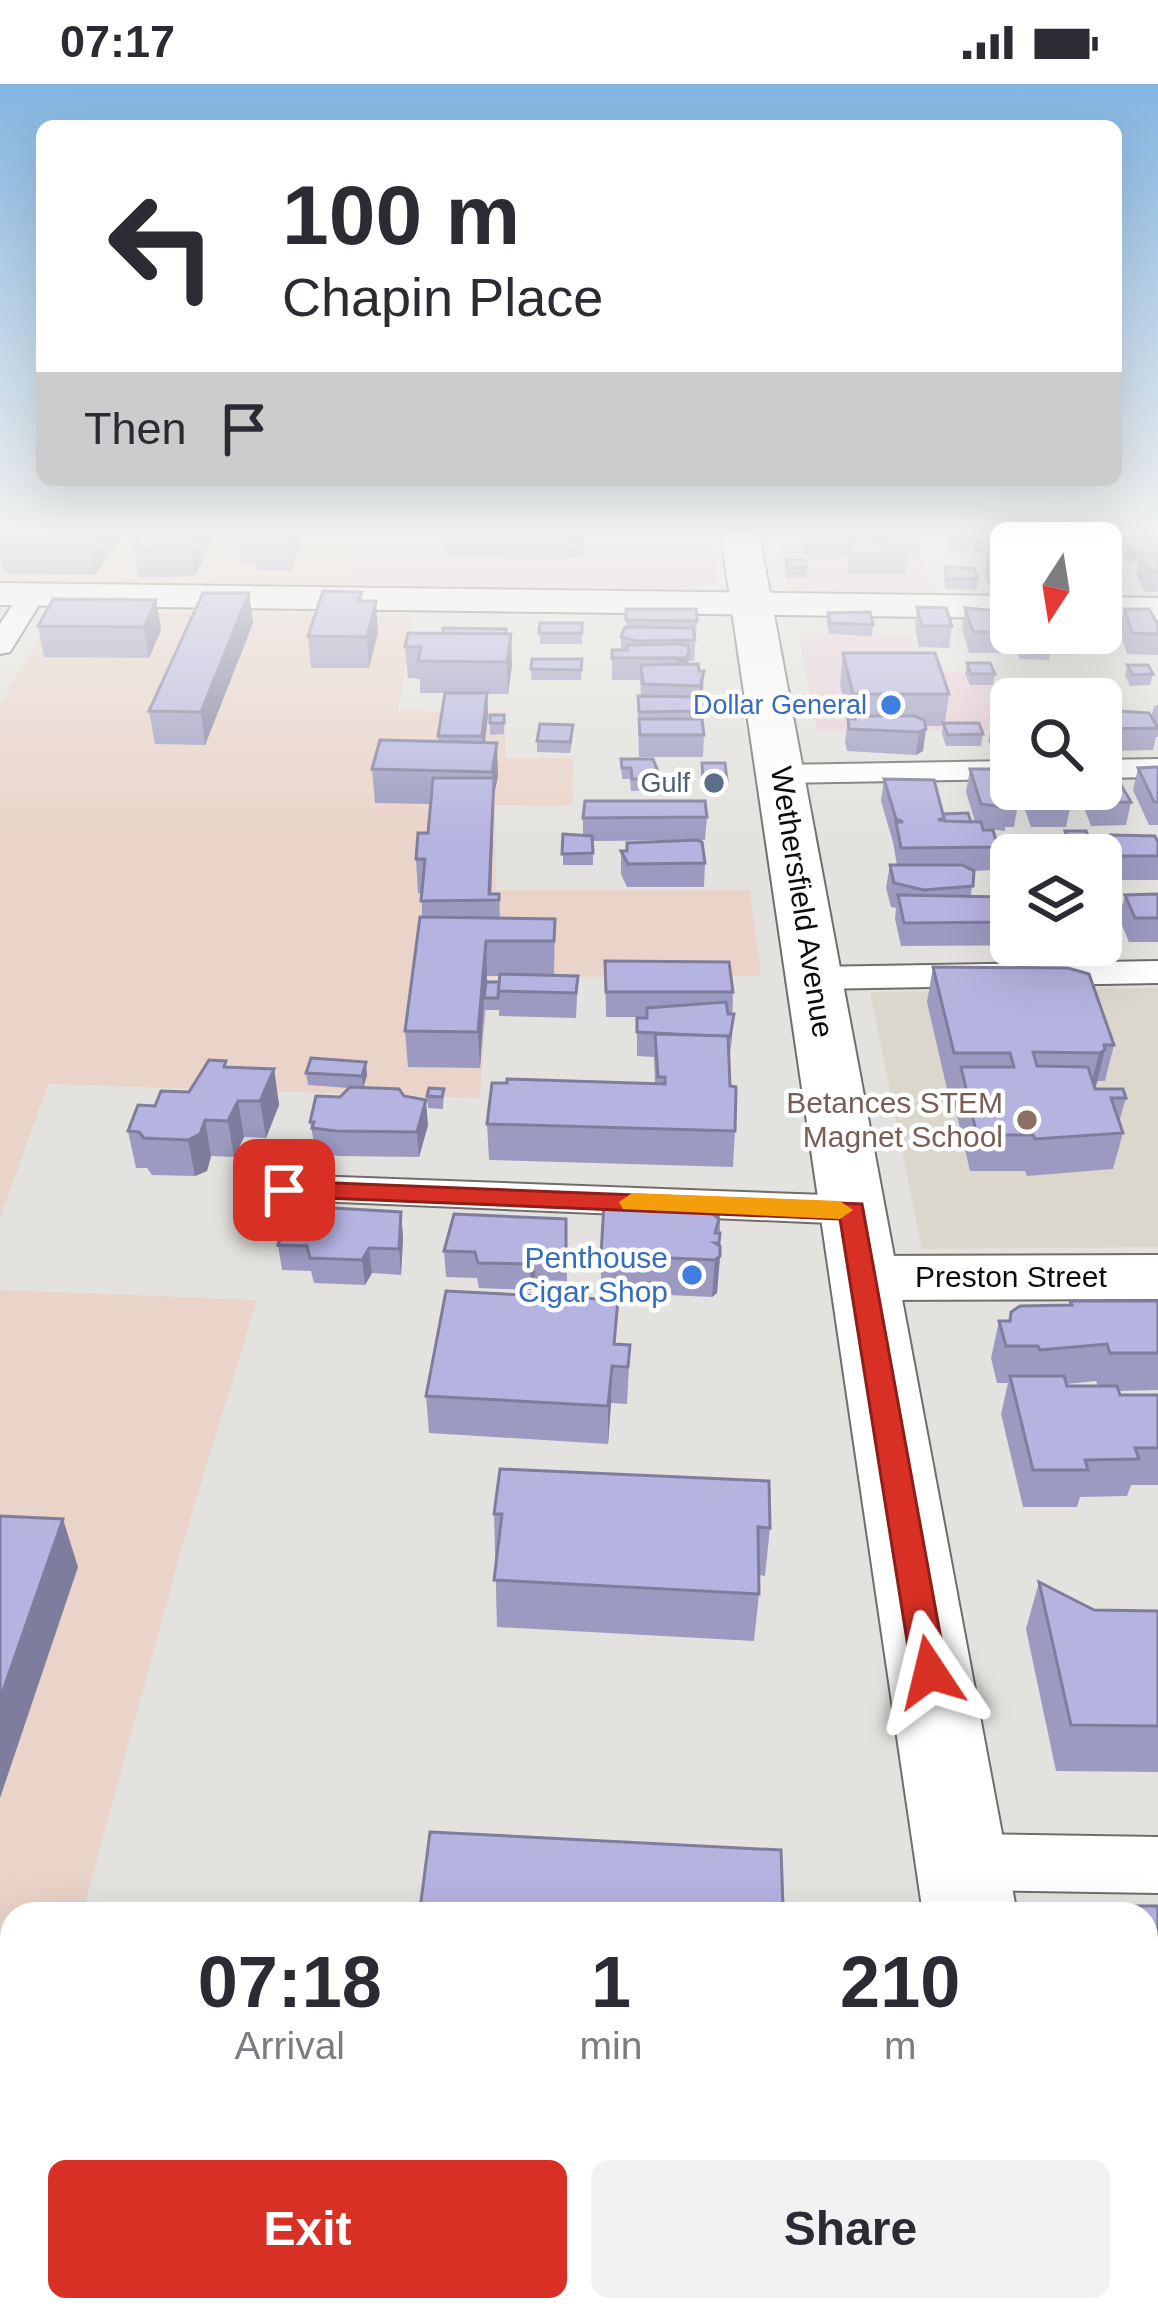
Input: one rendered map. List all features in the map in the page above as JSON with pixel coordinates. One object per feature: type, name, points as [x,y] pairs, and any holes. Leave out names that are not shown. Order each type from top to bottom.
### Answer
[{"type":"main road","name":"Wethersfield Avenue","points":[[757,633],[965,1888]]},
{"type":"main road","name":"Preston Street","points":[[864,1279],[1158,1276]]},
{"type":"street","points":[[1122,768],[1158,767]]},
{"type":"street","points":[[780,774],[990,770]]},
{"type":"street","points":[[814,977],[1158,972]]},
{"type":"street","points":[[284,1190],[853,1210]]},
{"type":"street","points":[[965,1888],[1158,1865]]},
{"type":"shaded area","points":[[42,633],[410,633],[398,711],[506,712],[505,758],[573,758],[572,806],[495,805],[496,890],[750,890],[761,976],[489,977],[480,1098],[48,1084],[0,1218],[0,704]]},
{"type":"shaded area","points":[[798,633],[909,634],[920,672],[963,672],[967,683],[990,683],[990,730],[817,732]]},
{"type":"shaded area","name":"Betances STEM Magnet School","points":[[1158,988],[1158,1247],[922,1249],[870,992]]},
{"type":"shaded area","points":[[0,1290],[257,1300],[184,1539],[85,1902],[0,1902]]},
{"type":"building","points":[[184,633],[233,633],[201,712],[149,711]]},
{"type":"building","points":[[309,633],[368,633],[367,637]]},
{"type":"building","points":[[408,633],[511,634],[507,662],[418,661],[421,647],[405,647]]},
{"type":"building","points":[[694,633],[695,640],[636,641],[621,637]]},
{"type":"building","points":[[627,645],[688,645],[686,658],[612,658],[612,650],[627,650]]},
{"type":"building","points":[[843,653],[935,653],[949,694],[853,694]]},
{"type":"building","points":[[532,659],[582,659],[581,670],[531,669]]},
{"type":"building","points":[[967,663],[990,663],[995,674],[971,674]]},
{"type":"building","points":[[698,664],[699,671],[704,671],[700,686],[643,684],[641,665]]},
{"type":"building","points":[[1127,665],[1148,665],[1153,674],[1133,675]]},
{"type":"building","points":[[445,693],[487,693],[482,736],[438,736]]},
{"type":"building","points":[[638,696],[701,697],[701,711],[639,712]]},
{"type":"building","points":[[1122,711],[1149,713],[1158,728],[1122,729]]},
{"type":"building","points":[[490,715],[504,715],[504,723],[490,723]]},
{"type":"building","points":[[914,716],[924,720],[926,729],[849,729],[848,719]]},
{"type":"building","points":[[639,719],[702,719],[704,735],[640,735]]},
{"type":"building","points":[[943,723],[979,723],[983,734],[948,735]]},
{"type":"building","points":[[540,724],[573,725],[570,742],[537,741]]},
{"type":"building","points":[[380,740],[497,743],[492,772],[372,769]]},
{"type":"building","points":[[621,759],[653,759],[661,779],[632,779],[631,768],[622,768]]},
{"type":"building","points":[[702,763],[725,763],[727,781],[703,781]]},
{"type":"building","points":[[1158,767],[1158,802],[1154,802],[1138,768]]},
{"type":"building","points":[[970,769],[990,769],[990,805],[981,804]]},
{"type":"building","points":[[433,778],[494,778],[489,894],[499,894],[499,900],[421,901],[425,859],[416,859],[418,833],[428,833]]},
{"type":"building","points":[[884,779],[934,780],[944,818],[938,820],[981,822],[983,830],[994,834],[990,834],[990,847],[901,848],[896,822],[903,822],[896,819]]},
{"type":"building","points":[[585,801],[705,801],[707,817],[583,818]]},
{"type":"building","points":[[968,813],[971,822],[945,821],[943,814]]},
{"type":"building","points":[[563,834],[592,836],[593,853],[562,854]]},
{"type":"building","points":[[1122,835],[1155,836],[1158,856],[1122,856]]},
{"type":"building","points":[[702,842],[705,863],[628,864],[621,851],[627,851],[627,843]]},
{"type":"building","points":[[890,865],[962,865],[974,871],[973,886],[924,890],[894,883]]},
{"type":"building","points":[[1158,894],[1158,918],[1135,918],[1125,895]]},
{"type":"building","points":[[898,895],[990,897],[990,922],[904,923]]},
{"type":"building","points":[[420,917],[555,919],[554,941],[486,941],[478,1032],[405,1031]]},
{"type":"building","points":[[605,961],[729,962],[733,992],[606,992]]},
{"type":"building","points":[[933,967],[1068,968],[1089,974],[1114,1045],[1104,1045],[1099,1053],[1033,1052],[1037,1066],[1088,1067],[1095,1089],[1123,1089],[1126,1098],[1111,1098],[1123,1133],[1035,1139],[1033,1135],[977,1135],[961,1067],[1014,1067],[1010,1053],[954,1053]]},
{"type":"building","points":[[500,974],[578,976],[576,993],[498,991]]},
{"type":"building","points":[[486,982],[499,982],[498,998],[484,998]]},
{"type":"building","points":[[726,1002],[728,1014],[734,1014],[730,1037],[637,1032],[637,1018],[647,1018],[647,1008]]},
{"type":"building","points":[[655,1034],[728,1036],[730,1086],[736,1087],[735,1131],[487,1124],[492,1083],[507,1083],[507,1079],[665,1084],[665,1077],[658,1077]]},
{"type":"building","points":[[311,1058],[366,1062],[362,1076],[306,1073]]},
{"type":"building","points":[[209,1060],[226,1061],[224,1067],[274,1069],[260,1101],[238,1101],[228,1121],[205,1120],[200,1134],[188,1140],[144,1138],[128,1131],[138,1105],[155,1106],[161,1091],[189,1092]]},
{"type":"building","points":[[350,1087],[399,1089],[404,1096],[426,1100],[417,1132],[312,1128],[316,1096],[340,1097]]},
{"type":"building","points":[[429,1088],[444,1089],[442,1097],[427,1096]]},
{"type":"building","points":[[604,1204],[720,1209],[713,1214],[719,1219],[715,1233],[720,1233],[719,1243],[715,1243],[720,1256],[715,1260],[601,1255]]},
{"type":"building","points":[[291,1208],[401,1212],[399,1249],[369,1248],[362,1260],[310,1258],[307,1246],[278,1245]]},
{"type":"building","points":[[454,1214],[566,1219],[566,1256],[535,1254],[530,1264],[478,1263],[475,1252],[444,1251]]},
{"type":"building","points":[[446,1291],[618,1300],[614,1344],[630,1345],[628,1367],[612,1366],[608,1406],[426,1396]]},
{"type":"building","points":[[1070,1301],[1158,1301],[1158,1353],[1110,1353],[1107,1344],[1040,1350],[1038,1346],[1006,1346],[999,1321],[1010,1321],[1011,1312],[1020,1306],[1072,1305]]},
{"type":"building","points":[[1010,1376],[1064,1376],[1067,1386],[1117,1386],[1120,1395],[1158,1395],[1158,1448],[1135,1448],[1139,1459],[1085,1460],[1088,1470],[1033,1470]]},
{"type":"building","points":[[500,1469],[769,1481],[770,1528],[758,1527],[759,1594],[494,1580],[502,1514],[494,1514]]},
{"type":"building","points":[[0,1516],[63,1519],[0,1699]]},
{"type":"building","points":[[1039,1582],[1094,1610],[1158,1611],[1158,1726],[1071,1725]]},
{"type":"building","points":[[430,1832],[781,1850],[783,1902],[421,1902]]},
{"type":"slow traffic","points":[[632,1202],[840,1210]]},
{"type":"place","name":"Dollar General","points":[[891,705]]},
{"type":"place","name":"Gulf","points":[[714,783]]},
{"type":"place","name":"Betances STEM Magnet School","points":[[1027,1120]]},
{"type":"place","name":"Penthouse Cigar Shop","points":[[692,1275]]},
{"type":"route","points":[[284,1190],[853,1210],[930,1672]]}]
